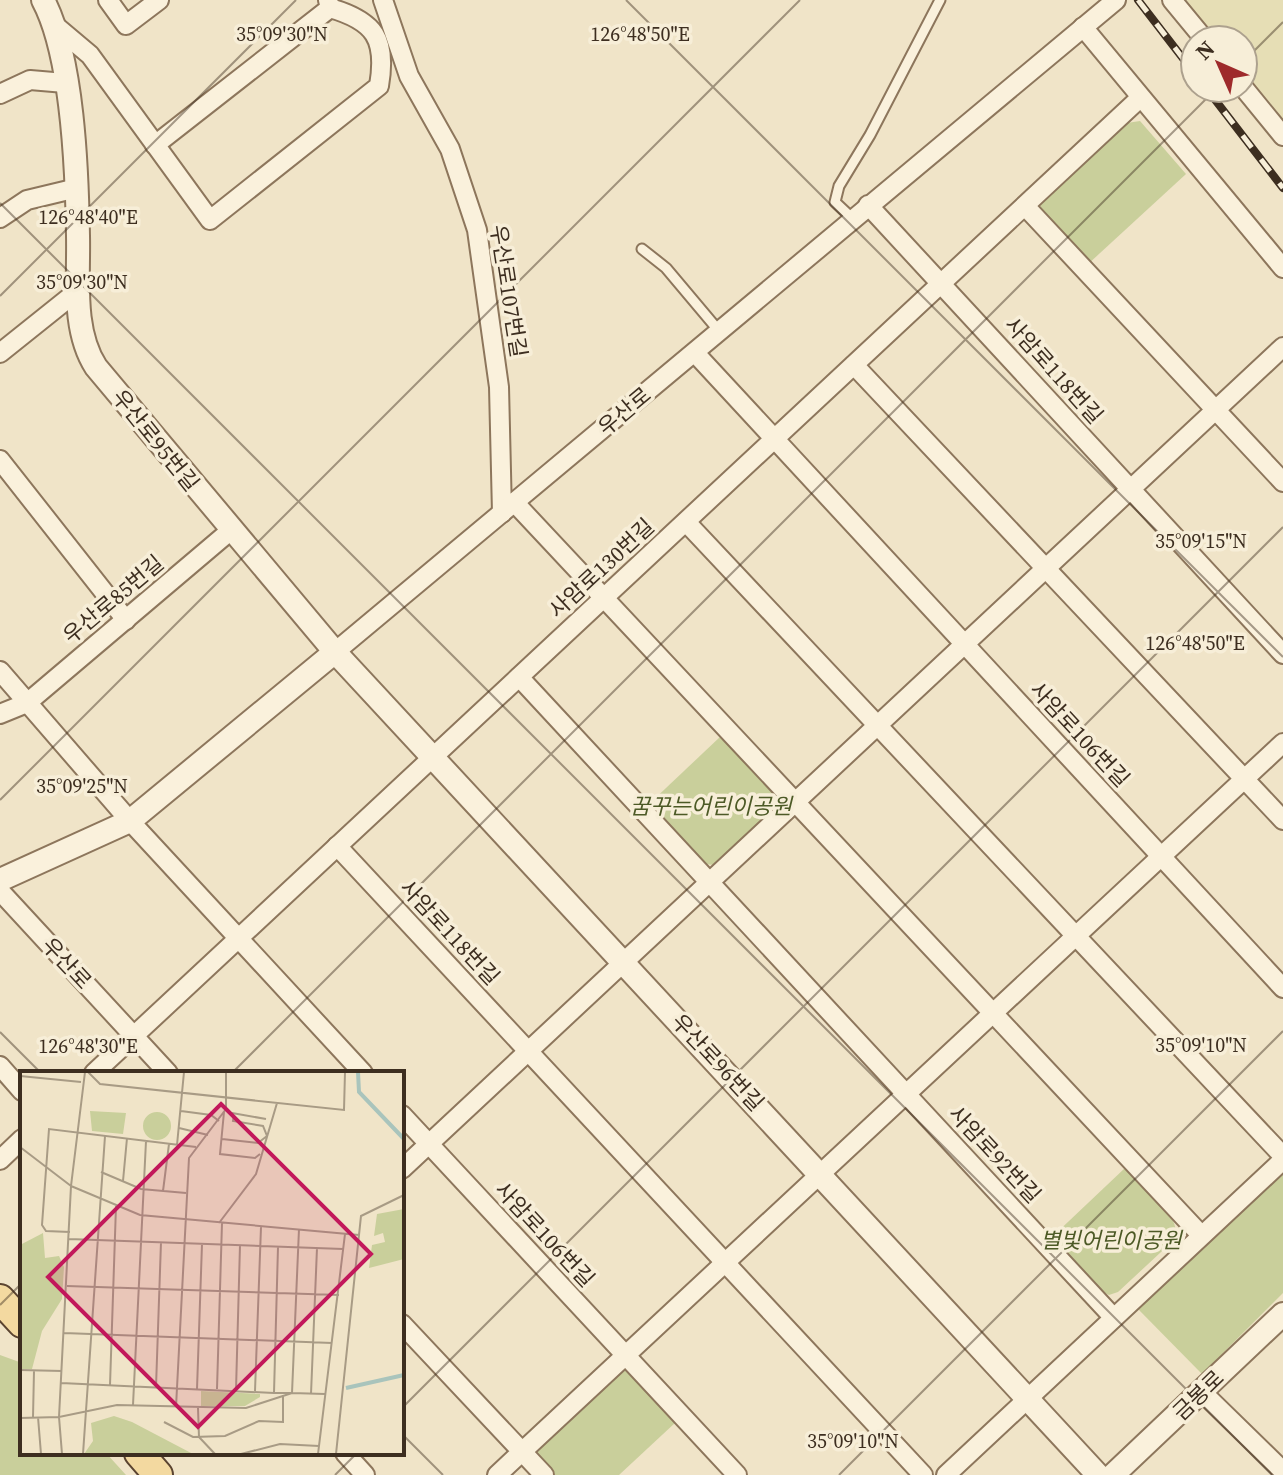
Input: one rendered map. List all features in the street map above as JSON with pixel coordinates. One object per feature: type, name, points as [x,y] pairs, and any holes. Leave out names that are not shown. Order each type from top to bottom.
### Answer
[{"type":"main road","points":[[0,1299],[20,1321]]},
{"type":"main road","points":[[141,1455],[158,1475]]},
{"type":"street","name":"우산로95번길","points":[[43,0],[52,23],[65,83],[77,188],[81,335],[86,352],[230,531],[335,652]]},
{"type":"street","points":[[108,0],[126,25],[159,0]]},
{"type":"street","name":"우산로107번길","points":[[383,0],[409,76],[450,149],[477,230],[499,387],[508,507]]},
{"type":"street","name":"우산로","points":[[0,880],[130,821],[1116,0]]},
{"type":"street","points":[[1172,0],[1192,24]]},
{"type":"street","points":[[52,23],[90,55],[206,216],[210,220],[379,86],[383,63],[380,43],[370,27],[329,4],[155,145]]},
{"type":"street","points":[[1083,27],[1283,268]]},
{"type":"street","points":[[0,94],[30,80],[65,83]]},
{"type":"street","name":"사암로130번길","points":[[96,1071],[1140,98]]},
{"type":"street","points":[[1257,104],[1283,136]]},
{"type":"street","points":[[0,218],[27,200],[77,188]]},
{"type":"street","name":"사암로118번길","points":[[868,205],[1130,489]]},
{"type":"street","points":[[1025,206],[1283,482]]},
{"type":"street","points":[[0,353],[80,289]]},
{"type":"street","points":[[404,1167],[1283,347]]},
{"type":"street","points":[[695,353],[963,643]]},
{"type":"street","points":[[854,365],[1283,820]]},
{"type":"street","points":[[0,460],[126,620]]},
{"type":"street","points":[[1130,489],[1283,654]]},
{"type":"street","points":[[508,507],[604,598],[1201,1235]]},
{"type":"street","points":[[686,522],[1283,1158],[946,1475]]},
{"type":"street","name":"우산로85번길","points":[[0,714],[27,703],[230,531]]},
{"type":"street","name":"사암로106번길","points":[[963,643],[1161,857]]},
{"type":"street","name":"우산로96번길","points":[[335,652],[1098,1475]]},
{"type":"street","points":[[0,671],[130,821],[361,1071]]},
{"type":"street","points":[[519,677],[906,1094]]},
{"type":"street","points":[[497,1475],[1283,743]]},
{"type":"street","name":"사암로118번길","points":[[337,846],[528,1051]]},
{"type":"street","points":[[1161,857],[1283,988]]},
{"type":"street","name":"우산로","points":[[0,891],[134,1036]]},
{"type":"street","points":[[134,1036],[166,1071]]},
{"type":"street","points":[[528,1051],[923,1475]]},
{"type":"street","points":[[0,1066],[20,1089]]},
{"type":"street","name":"사암로92번길","points":[[906,1094],[1114,1318]]},
{"type":"street","points":[[404,1117],[429,1144]]},
{"type":"street","points":[[0,1160],[20,1141]]},
{"type":"street","name":"사암로106번길","points":[[429,1144],[625,1356]]},
{"type":"street","name":"금봉로","points":[[1113,1475],[1283,1314]]},
{"type":"street","points":[[404,1326],[544,1475]]},
{"type":"street","points":[[625,1356],[737,1475]]},
{"type":"street","points":[[1202,1392],[1283,1471]]},
{"type":"street","points":[[347,1455],[365,1475]]},
{"type":"lane","points":[[852,218],[835,202],[839,186],[870,135],[940,0]]},
{"type":"lane","points":[[642,249],[666,268],[719,332]]},
{"type":"shaded area","points":[[1179,0],[1283,0],[1283,130],[1259,100],[1259,24],[1198,24]]},
{"type":"green space","points":[[1140,121],[1186,174],[1087,265],[1041,216],[1040,204],[1127,123]]},
{"type":"green space","name":"꿈꾸는어린이공원","points":[[721,736],[778,796],[778,807],[715,865],[704,864],[648,805]]},
{"type":"green space","name":"별빛어린이공원","points":[[1125,1168],[1167,1210],[1176,1230],[1175,1239],[1118,1292],[1109,1295],[1097,1289],[1050,1239]]},
{"type":"green space","points":[[1283,1172],[1283,1293],[1202,1374],[1138,1309]]},
{"type":"green space","points":[[0,1355],[20,1362],[20,1455],[108,1455],[126,1475],[0,1475]]},
{"type":"green space","points":[[624,1366],[676,1422],[619,1475],[555,1475],[533,1452]]},
{"type":"railway","points":[[1138,0],[1179,53]]},
{"type":"railway","points":[[1218,104],[1283,188]]}]
